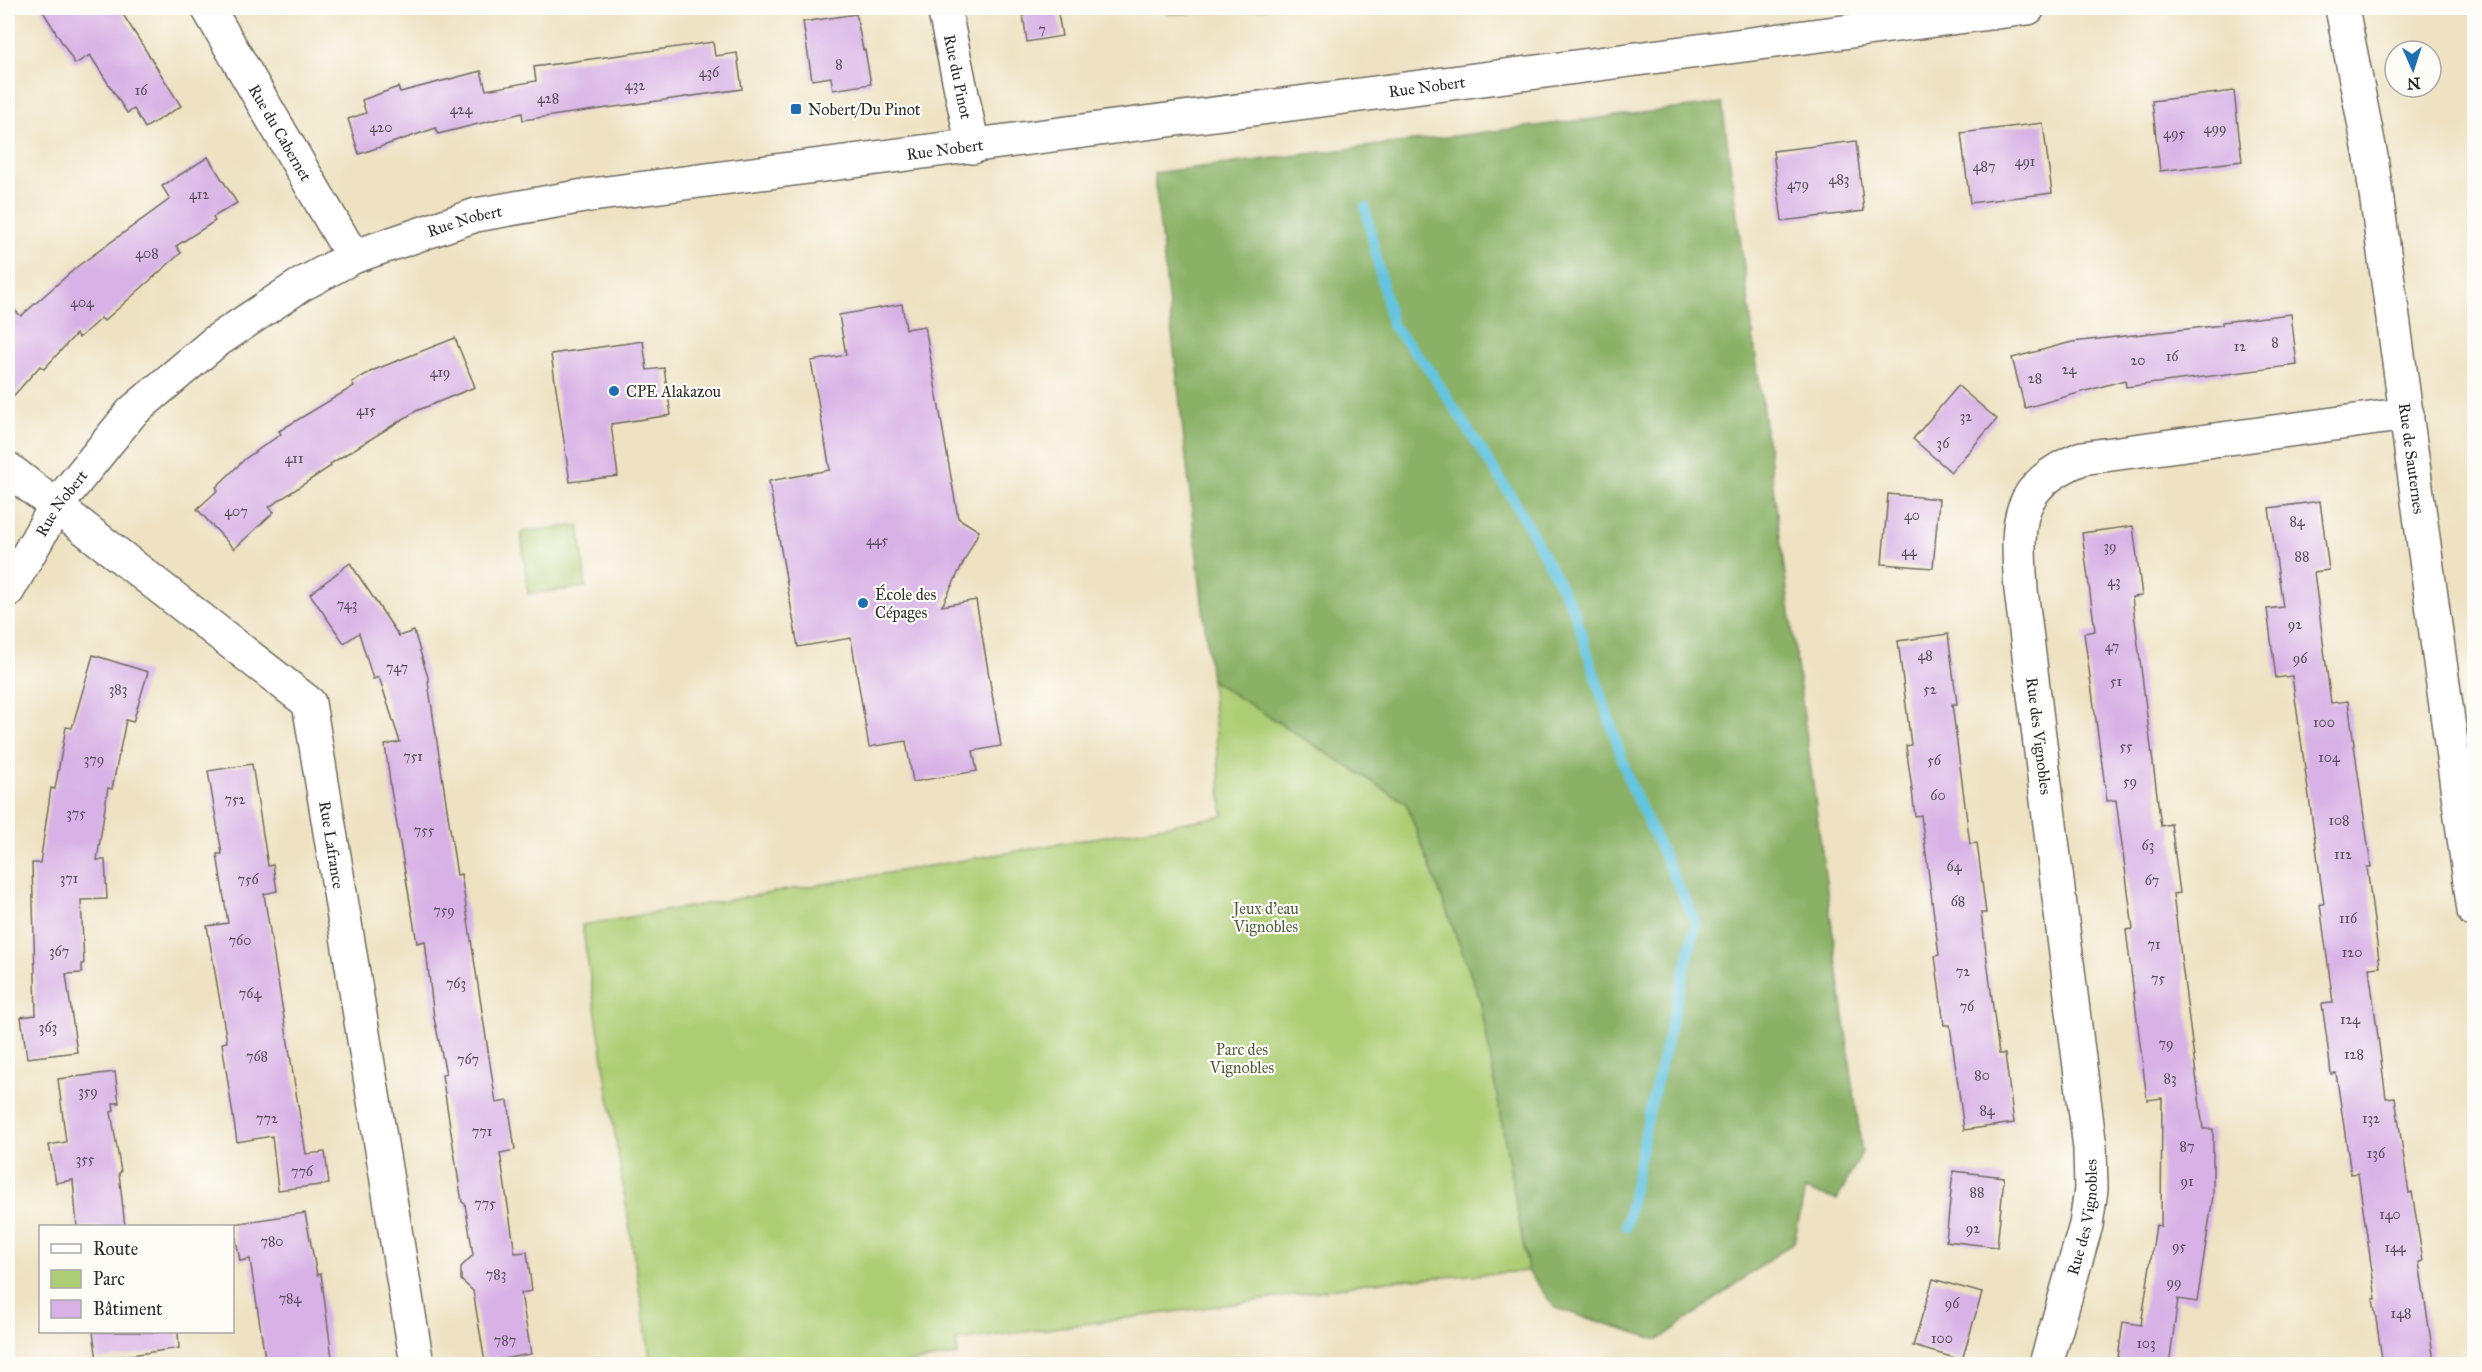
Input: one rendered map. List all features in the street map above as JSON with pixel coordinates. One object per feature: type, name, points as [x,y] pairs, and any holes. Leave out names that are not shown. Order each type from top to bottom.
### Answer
[{"type":"street","name":"Rue du Cabernet","points":[[208,8],[353,257]]},
{"type":"street","name":"Rue du Pinot","points":[[944,8],[973,147]]},
{"type":"street","name":"Rue Nobert","points":[[8,591],[56,506],[132,412],[177,372],[215,342],[299,286],[353,257],[476,215],[514,206],[2028,8]]},
{"type":"street","name":"Rue de Sauternes","points":[[2342,8],[2371,157],[2475,911]]},
{"type":"street","name":"Rue des Vignobles","points":[[2046,1365],[2086,1225],[2091,1189],[2090,1148],[2021,590],[2019,524],[2028,499],[2039,483],[2058,468],[2082,458],[2407,414]]},
{"type":"street","name":"Rue Lafrance","points":[[8,469],[309,703],[417,1365]]},
{"type":"green space","points":[[1164,8],[1269,8],[1169,14]]},
{"type":"green space","points":[[1722,103],[1862,1152],[1837,1200],[1805,1190],[1794,1242],[1659,1340],[1555,1308],[1528,1271],[1480,999],[1406,803],[1211,680],[1154,173]]},
{"type":"green space","points":[[579,525],[586,587],[528,594],[521,532]]},
{"type":"green space","name":"Parc des Vignobles","points":[[1211,680],[1406,803],[1480,999],[1528,1271],[1372,1282],[1270,1299],[956,1341],[958,1355],[901,1364],[651,1364],[582,925],[1223,816]]},
{"type":"building","points":[[41,8],[119,8],[181,106],[145,128],[134,109],[127,113],[90,55],[75,64]]},
{"type":"building","points":[[1022,8],[1057,8],[1062,36],[1027,42]]},
{"type":"building","points":[[856,14],[871,84],[833,90],[831,77],[812,80],[803,22]]},
{"type":"building","points":[[713,42],[715,56],[737,53],[742,89],[523,120],[522,113],[438,134],[436,128],[359,154],[348,119],[366,113],[362,100],[398,87],[400,92],[481,71],[486,90],[536,81],[534,67]]},
{"type":"building","points":[[2234,91],[2242,161],[2160,171],[2152,101]]},
{"type":"building","points":[[2043,123],[2052,193],[1970,203],[1961,133]]},
{"type":"building","points":[[1856,141],[1864,211],[1782,221],[1773,151]]},
{"type":"building","points":[[208,157],[237,203],[213,217],[215,221],[176,246],[181,253],[104,321],[101,318],[79,338],[76,334],[44,369],[40,366],[8,402],[8,304],[21,316],[78,266],[170,199],[162,186]]},
{"type":"building","points":[[902,304],[906,329],[925,326],[958,518],[979,531],[942,606],[976,600],[1001,746],[973,751],[977,771],[913,782],[906,741],[869,747],[851,638],[798,647],[769,481],[830,470],[811,361],[846,355],[839,315]]},
{"type":"building","points":[[2291,314],[2297,365],[2126,387],[2125,380],[2025,408],[2012,358],[2072,342],[2222,325],[2222,322]]},
{"type":"building","points":[[455,338],[475,387],[416,411],[330,464],[331,466],[269,507],[274,512],[234,549],[197,509],[218,490],[216,487],[246,458],[281,434],[279,431],[354,386],[352,382],[374,370]]},
{"type":"building","points":[[643,341],[647,370],[664,368],[671,415],[611,424],[618,476],[570,482],[551,354]]},
{"type":"building","points":[[1958,386],[1997,419],[1951,472],[1913,439]]},
{"type":"building","points":[[1888,494],[1939,499],[1933,568],[1882,564]]},
{"type":"building","points":[[2320,501],[2329,570],[2314,572],[2331,703],[2348,701],[2371,867],[2367,867],[2380,967],[2369,968],[2386,1098],[2395,1097],[2409,1193],[2412,1192],[2423,1261],[2419,1262],[2434,1361],[2409,1365],[2383,1365],[2358,1173],[2351,1174],[2336,1073],[2331,1074],[2322,1004],[2333,1003],[2320,904],[2324,904],[2292,676],[2276,678],[2267,609],[2283,607],[2269,508]]},
{"type":"building","points":[[2133,526],[2142,596],[2132,597],[2161,826],[2171,824],[2180,893],[2173,894],[2203,1129],[2213,1129],[2213,1196],[2197,1302],[2178,1299],[2169,1365],[2117,1365],[2123,1322],[2141,1325],[2156,1225],[2161,1226],[2162,1098],[2147,1100],[2126,930],[2133,929],[2116,800],[2107,801],[2084,633],[2095,631],[2082,533]]},
{"type":"building","points":[[350,563],[399,636],[414,631],[429,681],[457,875],[461,874],[496,1103],[508,1101],[515,1150],[500,1153],[515,1253],[527,1252],[532,1291],[521,1293],[531,1354],[485,1362],[473,1291],[461,1280],[461,1267],[473,1255],[465,1204],[462,1202],[442,1075],[446,1074],[434,1018],[425,941],[417,943],[385,745],[400,742],[379,677],[373,679],[359,633],[344,643],[310,594]]},
{"type":"building","points":[[1948,634],[1957,704],[1952,704],[1970,844],[1977,843],[1986,913],[1981,913],[1999,1054],[2005,1054],[2014,1123],[1964,1130],[1950,1025],[1944,1025],[1935,956],[1939,955],[1921,815],[1915,816],[1906,746],[1911,745],[1898,641]]},
{"type":"building","points":[[93,655],[148,672],[133,722],[126,720],[112,789],[108,788],[97,860],[105,860],[107,899],[81,900],[84,963],[82,973],[66,974],[77,1052],[27,1058],[21,1017],[36,1015],[32,863],[40,863],[51,788],[55,789],[66,727],[72,728]]},
{"type":"building","points":[[252,764],[268,866],[273,865],[277,891],[264,894],[306,1154],[325,1152],[329,1184],[278,1190],[272,1136],[237,1142],[222,1043],[227,1042],[207,926],[228,923],[217,854],[222,854],[208,771]]},
{"type":"building","points":[[115,1072],[119,1103],[113,1103],[114,1111],[111,1112],[121,1172],[119,1173],[125,1225],[77,1225],[73,1180],[56,1183],[49,1145],[66,1142],[58,1079]]},
{"type":"building","points":[[1953,1171],[2004,1177],[1997,1247],[1946,1241]]},
{"type":"building","points":[[305,1213],[317,1275],[321,1274],[333,1365],[266,1365],[250,1259],[240,1261],[233,1224]]},
{"type":"building","points":[[1933,1279],[1982,1293],[1962,1360],[1913,1346]]},
{"type":"building","points":[[93,1333],[178,1333],[179,1348],[97,1360]]},
{"type":"waterway","points":[[1365,207],[1392,325],[1427,366],[1515,502],[1574,611],[1631,786],[1696,923],[1648,1118],[1626,1226]]},
{"type":"place","name":"Nobert/Du Pinot","points":[[796,109]]},
{"type":"place","name":"CPE Alakazou","points":[[614,391]]},
{"type":"place","name":"École des Cépages","points":[[863,603]]},
{"type":"park label","name":"Jeux d'eau Vignobles","points":[[1266,917]]}]
